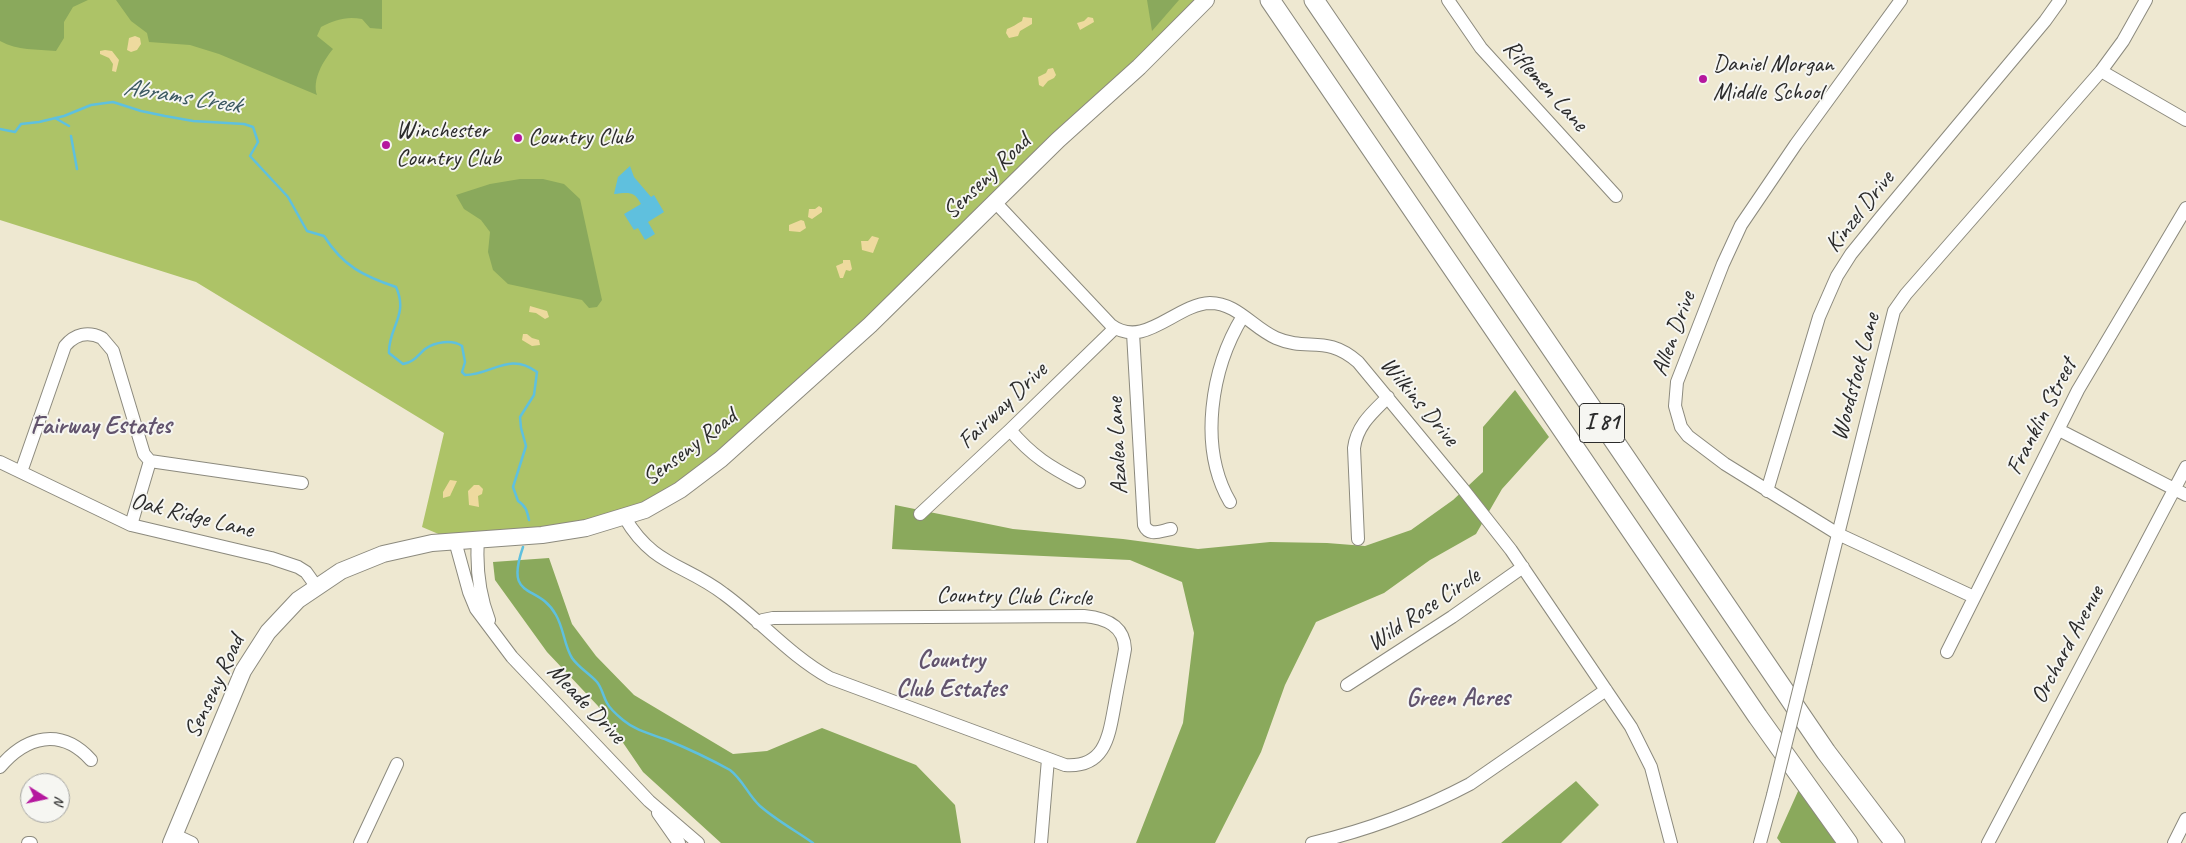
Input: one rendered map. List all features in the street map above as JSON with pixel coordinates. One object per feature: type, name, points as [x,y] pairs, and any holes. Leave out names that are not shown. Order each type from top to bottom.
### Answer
[{"type":"highway","name":"I 81","points":[[1270,0],[1758,718],[1848,843]]},
{"type":"highway","name":"I 81","points":[[1314,0],[1822,745],[1895,843]]},
{"type":"main road","name":"Senseny Road","points":[[173,839],[243,671],[268,632],[298,600],[341,570],[383,554],[407,548],[455,541],[570,532],[626,518],[662,501],[721,459],[870,325],[1058,140],[1139,67],[1206,0]]},
{"type":"street","name":"Riflemen Lane","points":[[1448,0],[1481,48],[1616,196]]},
{"type":"street","name":"Allen Drive","points":[[1901,0],[1796,144],[1741,225],[1723,264],[1677,382],[1675,406],[1681,427],[1688,436],[1725,464],[1767,491],[1838,534],[1974,598]]},
{"type":"street","name":"Kinzel Drive","points":[[1767,491],[1819,317],[1838,276],[1851,254],[2045,21],[2060,0]]},
{"type":"street","name":"Woodstock Lane","points":[[1760,843],[1891,319],[1898,304],[2101,71],[2123,41],[2146,0]]},
{"type":"street","points":[[2101,71],[2186,120]]},
{"type":"street","points":[[994,202],[1115,328],[1133,333]]},
{"type":"street","name":"Franklin Street","points":[[1947,652],[2078,390],[2186,208]]},
{"type":"street","name":"Wilkins Drive","points":[[1133,333],[1147,330],[1201,304],[1209,303],[1227,306],[1277,339],[1300,344],[1322,344],[1341,349],[1358,362],[1464,489],[1523,567],[1631,727],[1651,767],[1671,843]]},
{"type":"street","points":[[1230,502],[1223,490],[1214,454],[1213,395],[1221,361],[1228,343],[1244,316]]},
{"type":"street","name":"Fairway Drive","points":[[920,514],[1115,328]]},
{"type":"street","name":"Azalea Lane","points":[[1133,333],[1144,525],[1148,532],[1153,533],[1171,529]]},
{"type":"street","points":[[21,472],[65,346],[76,336],[82,334],[102,338],[113,351],[144,454],[150,461],[302,483]]},
{"type":"street","points":[[1358,539],[1355,440],[1364,421],[1388,397]]},
{"type":"street","points":[[1010,430],[1026,449],[1047,465],[1079,482]]},
{"type":"street","points":[[2059,430],[2186,495]]},
{"type":"street","points":[[131,525],[150,461]]},
{"type":"street","name":"Oak Ridge Lane","points":[[0,462],[131,525],[271,558],[298,567],[306,572],[316,586]]},
{"type":"street","name":"Orchard Avenue","points":[[1988,843],[2186,467]]},
{"type":"street","name":"Country Club Circle","points":[[626,518],[633,531],[656,555],[711,585],[795,656],[830,678],[1065,765],[1081,764],[1097,756],[1107,741],[1125,643],[1119,629],[1106,620],[1084,616],[773,618],[758,623]]},
{"type":"street","name":"Meade Drive","points":[[478,539],[476,560],[481,596],[494,634]]},
{"type":"street","name":"Meade Drive","points":[[455,541],[469,592],[483,620],[512,657],[649,801],[698,843]]},
{"type":"street","name":"Wild Rose Circle","points":[[1347,685],[1452,617],[1523,567]]},
{"type":"street","points":[[1312,843],[1374,827],[1417,810],[1470,784],[1606,690]]},
{"type":"street","points":[[0,767],[8,758],[28,744],[49,739],[68,742],[91,760]]},
{"type":"street","points":[[1040,843],[1048,759]]},
{"type":"street","points":[[360,843],[397,764]]},
{"type":"street","name":"Meade Drive","points":[[649,801],[679,843]]},
{"type":"street","points":[[2174,843],[2186,820]]},
{"type":"street","points":[[173,839],[192,843]]},
{"type":"green space","name":"Winchester Country Club","points":[[0,0],[1206,0],[698,478],[586,528],[455,541],[422,527],[444,433],[196,282],[0,220]]},
{"type":"green space","points":[[0,0],[88,0],[73,7],[64,22],[64,38],[56,51],[20,48],[0,41]]},
{"type":"green space","points":[[116,0],[382,0],[382,29],[370,28],[362,19],[351,18],[321,27],[317,36],[333,49],[322,65],[317,77],[317,95],[219,54],[190,45],[149,42],[147,33],[131,21]]},
{"type":"green space","points":[[1147,0],[1179,0],[1152,31]]},
{"type":"green space","points":[[520,179],[543,179],[564,184],[580,199],[602,300],[597,307],[589,308],[582,300],[508,284],[493,270],[488,252],[490,232],[481,220],[464,209],[456,195],[490,184]]},
{"type":"green space","points":[[1515,390],[1549,437],[1502,489],[1476,534],[1430,560],[1384,593],[1316,622],[1285,685],[1261,752],[1215,843],[1136,843],[1183,723],[1194,633],[1182,582],[1130,560],[892,549],[895,505],[1013,529],[1123,539],[1198,549],[1270,542],[1365,546],[1411,530],[1453,500],[1483,472],[1483,427]]},
{"type":"green space","points":[[549,558],[572,624],[596,656],[634,695],[733,754],[767,751],[822,728],[916,765],[955,805],[961,843],[721,843],[643,772],[598,706],[547,652],[495,580],[493,562]]},
{"type":"green space","points":[[1576,781],[1599,805],[1561,843],[1501,843]]},
{"type":"green space","points":[[1799,789],[1836,843],[1781,843],[1777,838]]},
{"type":"sand","points":[[1023,17],[1032,18],[1032,24],[1020,31],[1018,36],[1009,38],[1006,33],[1007,29],[1022,21]]},
{"type":"sand","points":[[1088,17],[1093,18],[1094,22],[1080,30],[1077,23],[1084,21]]},
{"type":"sand","points":[[135,36],[140,38],[141,44],[137,50],[131,52],[127,50],[129,38]]},
{"type":"sand","points":[[100,51],[112,51],[119,60],[116,72],[112,71],[113,64],[109,58],[100,54]]},
{"type":"sand","points":[[1053,68],[1056,75],[1054,78],[1043,87],[1039,85],[1038,77],[1046,73],[1048,69]]},
{"type":"sand","points":[[819,206],[822,208],[822,212],[812,219],[808,217],[809,209],[815,209]]},
{"type":"sand","points":[[801,220],[804,221],[806,228],[800,232],[789,231],[789,225]]},
{"type":"sand","points":[[872,236],[879,238],[873,253],[862,250],[861,241],[868,241]]},
{"type":"sand","points":[[843,260],[850,260],[852,269],[850,271],[846,270],[843,278],[840,278],[836,266],[843,263]]},
{"type":"sand","points":[[530,306],[547,311],[549,317],[545,319],[536,313],[529,312]]},
{"type":"sand","points":[[523,334],[539,340],[540,345],[532,346],[522,340]]},
{"type":"sand","points":[[450,480],[457,481],[450,496],[443,498],[443,492]]},
{"type":"sand","points":[[474,485],[479,485],[483,489],[482,494],[478,496],[479,507],[469,505],[468,491]]},
{"type":"water","points":[[630,166],[634,177],[651,197],[654,195],[664,212],[648,222],[655,234],[645,240],[638,228],[634,230],[624,214],[641,204],[636,196],[630,193],[614,194],[618,177]]},
{"type":"waterway","name":"Abrams Creek","points":[[0,129],[15,132],[21,124],[39,122],[64,116],[91,105],[113,102],[165,116],[193,121],[244,124],[253,127],[258,142],[250,156],[288,197],[307,231],[324,236],[339,255],[355,269],[373,279],[396,287],[400,306],[389,353],[403,364],[413,360],[425,349],[434,345],[444,342],[453,343],[462,346],[465,362],[462,372],[465,375],[484,372],[509,364],[527,366],[537,372],[534,395],[520,417],[526,446],[513,487],[518,501],[526,509],[529,520]]},
{"type":"waterway","points":[[55,118],[69,126]]},
{"type":"waterway","points":[[71,136],[77,169]]},
{"type":"waterway","name":"Abrams Creek","points":[[523,547],[518,564],[520,584],[549,605],[559,620],[572,658],[597,682],[607,703],[614,712],[638,730],[667,740],[730,770],[760,806],[813,843]]},
{"type":"place","name":"Daniel Morgan Middle School","points":[[1703,79]]},
{"type":"place","name":"Country Club","points":[[518,138]]},
{"type":"place","name":"Winchester Country Club","points":[[386,145]]},
{"type":"district","name":"Fairway Estates","points":[[101,426]]},
{"type":"district","name":"Country Club Estates","points":[[951,674]]},
{"type":"district","name":"Green Acres","points":[[1458,698]]}]
